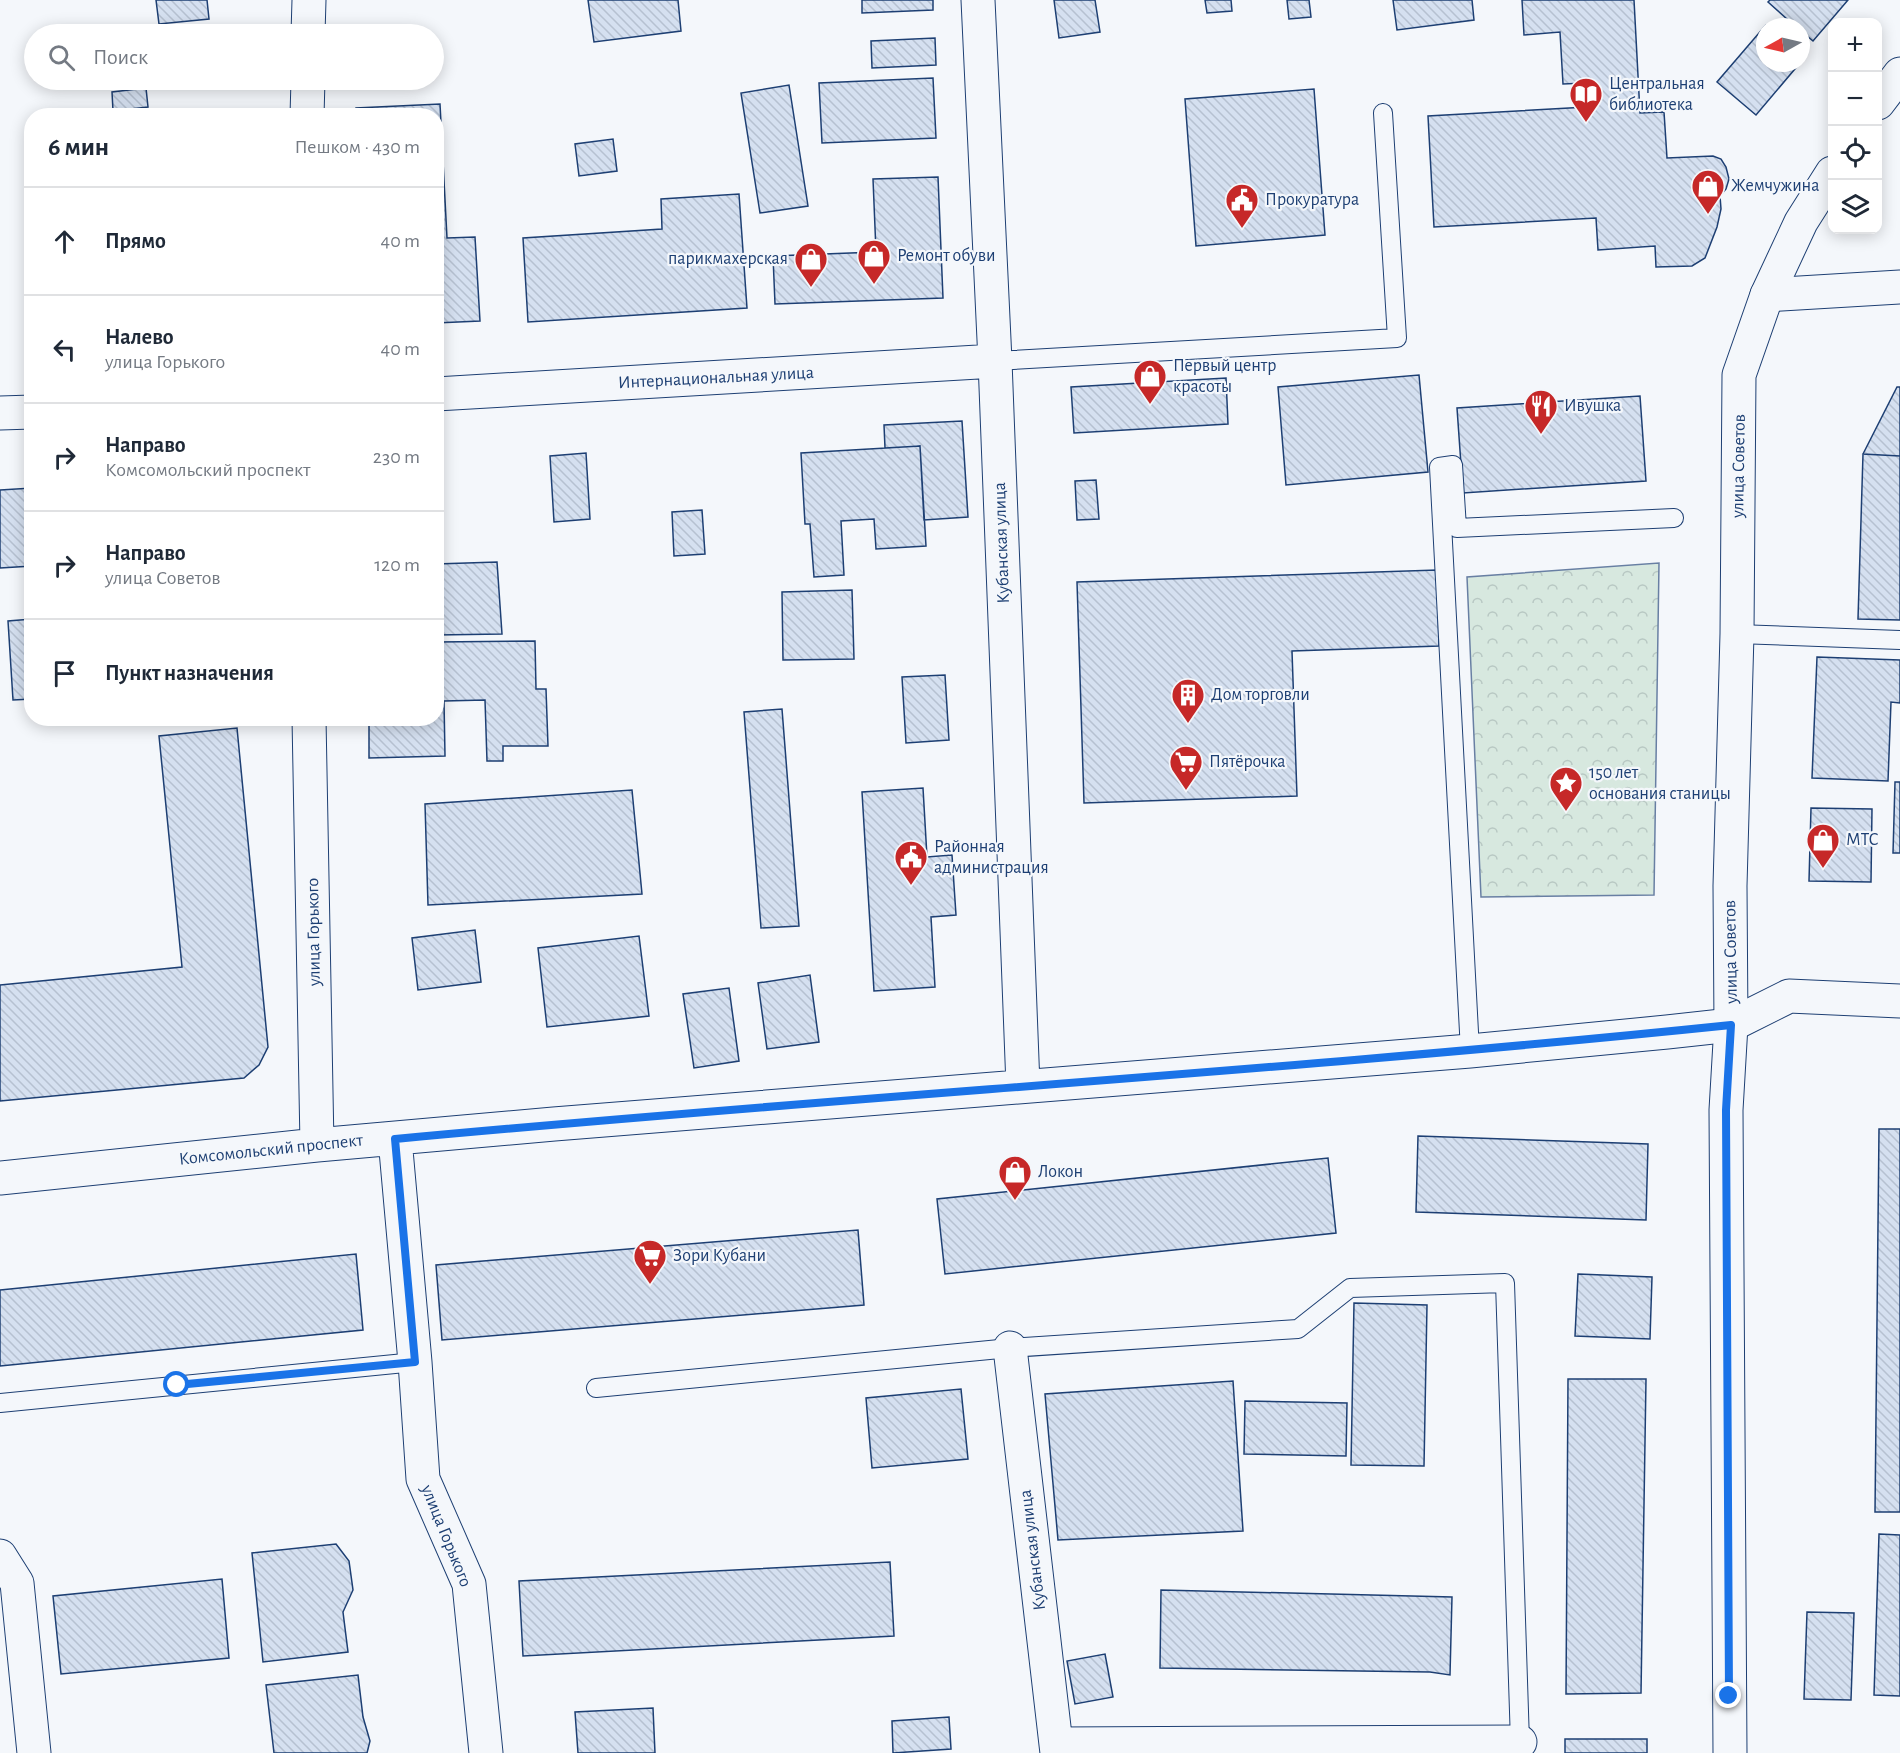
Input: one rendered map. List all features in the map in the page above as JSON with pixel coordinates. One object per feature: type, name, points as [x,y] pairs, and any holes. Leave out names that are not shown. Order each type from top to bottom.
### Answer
[{"type":"street","points":[[308,24],[309,0]]},
{"type":"street","name":"Кубанская улица","points":[[978,0],[995,361],[1023,1086]]},
{"type":"street","points":[[1882,98],[1900,74]]},
{"type":"street","points":[[307,108],[308,90]]},
{"type":"street","name":"улица Советов","points":[[1730,1753],[1726,1110],[1731,1025],[1730,886],[1737,634],[1739,375],[1767,295],[1801,222],[1828,180]]},
{"type":"street","points":[[1767,295],[1900,287]]},
{"type":"street","name":"Интернациональная улица","points":[[444,394],[995,361]]},
{"type":"street","points":[[0,413],[24,412]]},
{"type":"street","name":"улица Горького","points":[[309,726],[317,1144]]},
{"type":"street","name":"Комсомольский проспект","points":[[0,1178],[317,1144],[1470,1050],[1731,1025],[1789,996],[1900,1000]]},
{"type":"street","name":"улица Горького","points":[[395,1139],[423,1479],[469,1584],[486,1753]]},
{"type":"street","name":"Кубанская улица","points":[[1010,1348],[1057,1749]]},
{"type":"street","points":[[0,1556],[16,1583],[34,1753]]},
{"type":"street","points":[[1057,1749],[1520,1742]]},
{"type":"lane","points":[[995,361],[1397,338],[1383,113]]},
{"type":"lane","points":[[1470,1050],[1439,467],[1453,465],[1457,528],[1674,518]]},
{"type":"lane","points":[[1737,634],[1900,640]]},
{"type":"lane","points":[[596,1388],[1010,1348],[1298,1329],[1350,1288],[1505,1283],[1520,1742]]},
{"type":"lane","points":[[0,1403],[415,1362]]},
{"type":"green space","points":[[1659,563],[1654,895],[1481,897],[1467,577]]},
{"type":"building","points":[[156,0],[207,0],[209,19],[159,24]]},
{"type":"building","points":[[588,0],[678,0],[681,31],[594,42]]},
{"type":"building","points":[[862,0],[933,0],[933,10],[862,13]]},
{"type":"building","points":[[1054,0],[1095,0],[1100,32],[1059,38]]},
{"type":"building","points":[[1205,0],[1231,0],[1232,11],[1207,13]]},
{"type":"building","points":[[1287,0],[1309,0],[1311,17],[1289,19]]},
{"type":"building","points":[[1393,0],[1472,0],[1474,20],[1397,30]]},
{"type":"building","points":[[1522,0],[1634,0],[1640,113],[1664,112],[1667,158],[1713,156],[1721,159],[1726,167],[1729,179],[1726,189],[1720,196],[1721,209],[1717,227],[1705,258],[1692,266],[1656,267],[1655,246],[1598,250],[1596,218],[1434,227],[1428,116],[1587,107],[1585,83],[1563,84],[1560,32],[1524,35]]},
{"type":"building","points":[[1770,0],[1848,0],[1833,18],[1828,18],[1828,23],[1813,41],[1810,38],[1810,18],[1786,18],[1768,2]]},
{"type":"building","points":[[1756,36],[1756,72],[1792,72],[1756,115],[1717,82]]},
{"type":"building","points":[[935,38],[936,65],[872,68],[871,41]]},
{"type":"building","points":[[933,78],[936,138],[822,143],[819,83]]},
{"type":"building","points":[[789,85],[808,206],[760,213],[741,93]]},
{"type":"building","points":[[1314,89],[1325,235],[1196,246],[1185,99]]},
{"type":"building","points":[[146,90],[148,107],[113,108],[112,92]]},
{"type":"building","points":[[440,104],[440,108],[356,108]]},
{"type":"building","points":[[613,139],[617,171],[579,176],[575,144]]},
{"type":"building","points":[[938,177],[943,298],[775,304],[773,256],[876,252],[873,179]]},
{"type":"building","points":[[444,181],[447,238],[475,237],[480,321],[444,323]]},
{"type":"building","points":[[739,194],[747,308],[528,322],[523,238],[662,229],[661,199]]},
{"type":"building","points":[[1419,375],[1428,472],[1286,485],[1278,387]]},
{"type":"building","name":"Первый центр красоты","points":[[1226,378],[1228,424],[1074,433],[1071,387]]},
{"type":"building","points":[[1897,387],[1900,387],[1900,456],[1863,454]]},
{"type":"building","points":[[1640,396],[1646,481],[1463,493],[1457,408]]},
{"type":"building","points":[[962,421],[968,517],[924,520],[920,446],[885,448],[884,425]]},
{"type":"building","points":[[920,446],[926,546],[876,549],[874,519],[841,521],[844,575],[814,577],[810,524],[805,524],[801,453]]},
{"type":"building","points":[[586,453],[590,519],[554,522],[550,456]]},
{"type":"building","points":[[1863,454],[1900,456],[1900,620],[1858,619]]},
{"type":"building","points":[[1096,480],[1099,519],[1077,520],[1075,481]]},
{"type":"building","points":[[24,488],[24,566],[0,568],[0,490]]},
{"type":"building","points":[[702,510],[705,554],[674,556],[672,512]]},
{"type":"building","points":[[497,562],[502,634],[444,635],[444,564]]},
{"type":"building","name":"Дом торговли","points":[[1437,570],[1439,646],[1292,651],[1297,796],[1084,803],[1077,582]]},
{"type":"building","points":[[852,590],[854,659],[783,660],[782,592]]},
{"type":"building","points":[[24,620],[24,699],[13,700],[8,621]]},
{"type":"building","points":[[535,641],[536,689],[546,689],[548,746],[503,746],[503,761],[487,761],[485,700],[444,701],[444,642]]},
{"type":"building","points":[[1817,657],[1900,660],[1900,703],[1891,702],[1888,781],[1812,778]]},
{"type":"building","points":[[945,675],[949,740],[906,743],[902,677]]},
{"type":"building","points":[[444,701],[445,756],[369,758],[369,726],[444,726]]},
{"type":"building","points":[[782,709],[799,926],[761,928],[744,712]]},
{"type":"building","points":[[237,728],[268,1047],[259,1065],[244,1078],[0,1101],[0,985],[182,967],[159,736]]},
{"type":"building","points":[[1895,782],[1900,782],[1900,853],[1893,853]]},
{"type":"building","name":"Районная администрация","points":[[923,788],[927,857],[952,855],[956,915],[931,917],[935,987],[874,991],[862,792]]},
{"type":"building","points":[[632,790],[642,894],[428,905],[425,804]]},
{"type":"building","points":[[1811,808],[1872,809],[1871,882],[1809,881]]},
{"type":"building","points":[[475,930],[481,982],[418,990],[412,938]]},
{"type":"building","points":[[639,936],[649,1016],[547,1027],[538,948]]},
{"type":"building","points":[[810,975],[819,1042],[767,1049],[758,983]]},
{"type":"building","points":[[729,988],[739,1061],[694,1068],[683,994]]},
{"type":"building","points":[[1879,1129],[1900,1129],[1900,1512],[1875,1512]]},
{"type":"building","points":[[1418,1136],[1648,1144],[1646,1220],[1416,1212]]},
{"type":"building","points":[[1328,1158],[1336,1233],[945,1274],[937,1199]]},
{"type":"building","name":"Зори Кубани","points":[[858,1230],[864,1305],[442,1340],[436,1265]]},
{"type":"building","points":[[356,1254],[363,1330],[0,1366],[0,1290]]},
{"type":"building","points":[[1578,1274],[1652,1277],[1650,1339],[1575,1336]]},
{"type":"building","points":[[1354,1303],[1427,1305],[1424,1466],[1351,1465]]},
{"type":"building","points":[[1568,1379],[1646,1379],[1641,1693],[1566,1694]]},
{"type":"building","points":[[1233,1381],[1243,1531],[1058,1540],[1045,1394]]},
{"type":"building","points":[[961,1389],[968,1459],[872,1468],[866,1398]]},
{"type":"building","points":[[1245,1401],[1347,1403],[1346,1456],[1244,1454]]},
{"type":"building","points":[[1879,1534],[1900,1535],[1900,1696],[1874,1695]]},
{"type":"building","points":[[336,1544],[349,1561],[353,1590],[343,1612],[348,1652],[263,1662],[252,1553]]},
{"type":"building","points":[[890,1562],[894,1636],[523,1656],[519,1581]]},
{"type":"building","points":[[222,1579],[229,1658],[61,1674],[53,1596]]},
{"type":"building","points":[[1161,1590],[1452,1597],[1450,1675],[1430,1672],[1160,1668]]},
{"type":"building","points":[[1807,1612],[1854,1613],[1851,1700],[1804,1699]]},
{"type":"building","points":[[1105,1654],[1113,1697],[1075,1704],[1067,1661]]},
{"type":"building","points":[[358,1675],[363,1717],[370,1741],[367,1753],[274,1753],[266,1685]]},
{"type":"building","points":[[653,1708],[655,1753],[578,1753],[575,1712]]},
{"type":"building","points":[[949,1717],[951,1749],[893,1753],[892,1721]]},
{"type":"building","points":[[1565,1739],[1647,1739],[1647,1753],[1565,1753]]},
{"type":"place","name":"Центральная библиотека","points":[[1586,123]]},
{"type":"place","name":"Жемчужина","points":[[1708,215]]},
{"type":"place","name":"Прокуратура","points":[[1242,229]]},
{"type":"place","name":"Ремонт обуви","points":[[874,285]]},
{"type":"place","name":"парикмахерская","points":[[811,288]]},
{"type":"place","name":"Первый центр красоты","points":[[1150,405]]},
{"type":"place","name":"Ивушка","points":[[1541,435]]},
{"type":"place","name":"Дом торговли","points":[[1188,724]]},
{"type":"place","name":"Пятёрочка","points":[[1186,791]]},
{"type":"place","name":"150 лет основания станицы","points":[[1566,812]]},
{"type":"place","name":"МТС","points":[[1823,869]]},
{"type":"place","name":"Районная администрация","points":[[911,886]]},
{"type":"place","name":"Локон","points":[[1015,1201]]},
{"type":"place","name":"Зори Кубани","points":[[650,1285]]},
{"type":"route","points":[[177,1385],[415,1362],[395,1139],[1470,1050],[1731,1025],[1726,1110],[1729,1696]]}]
